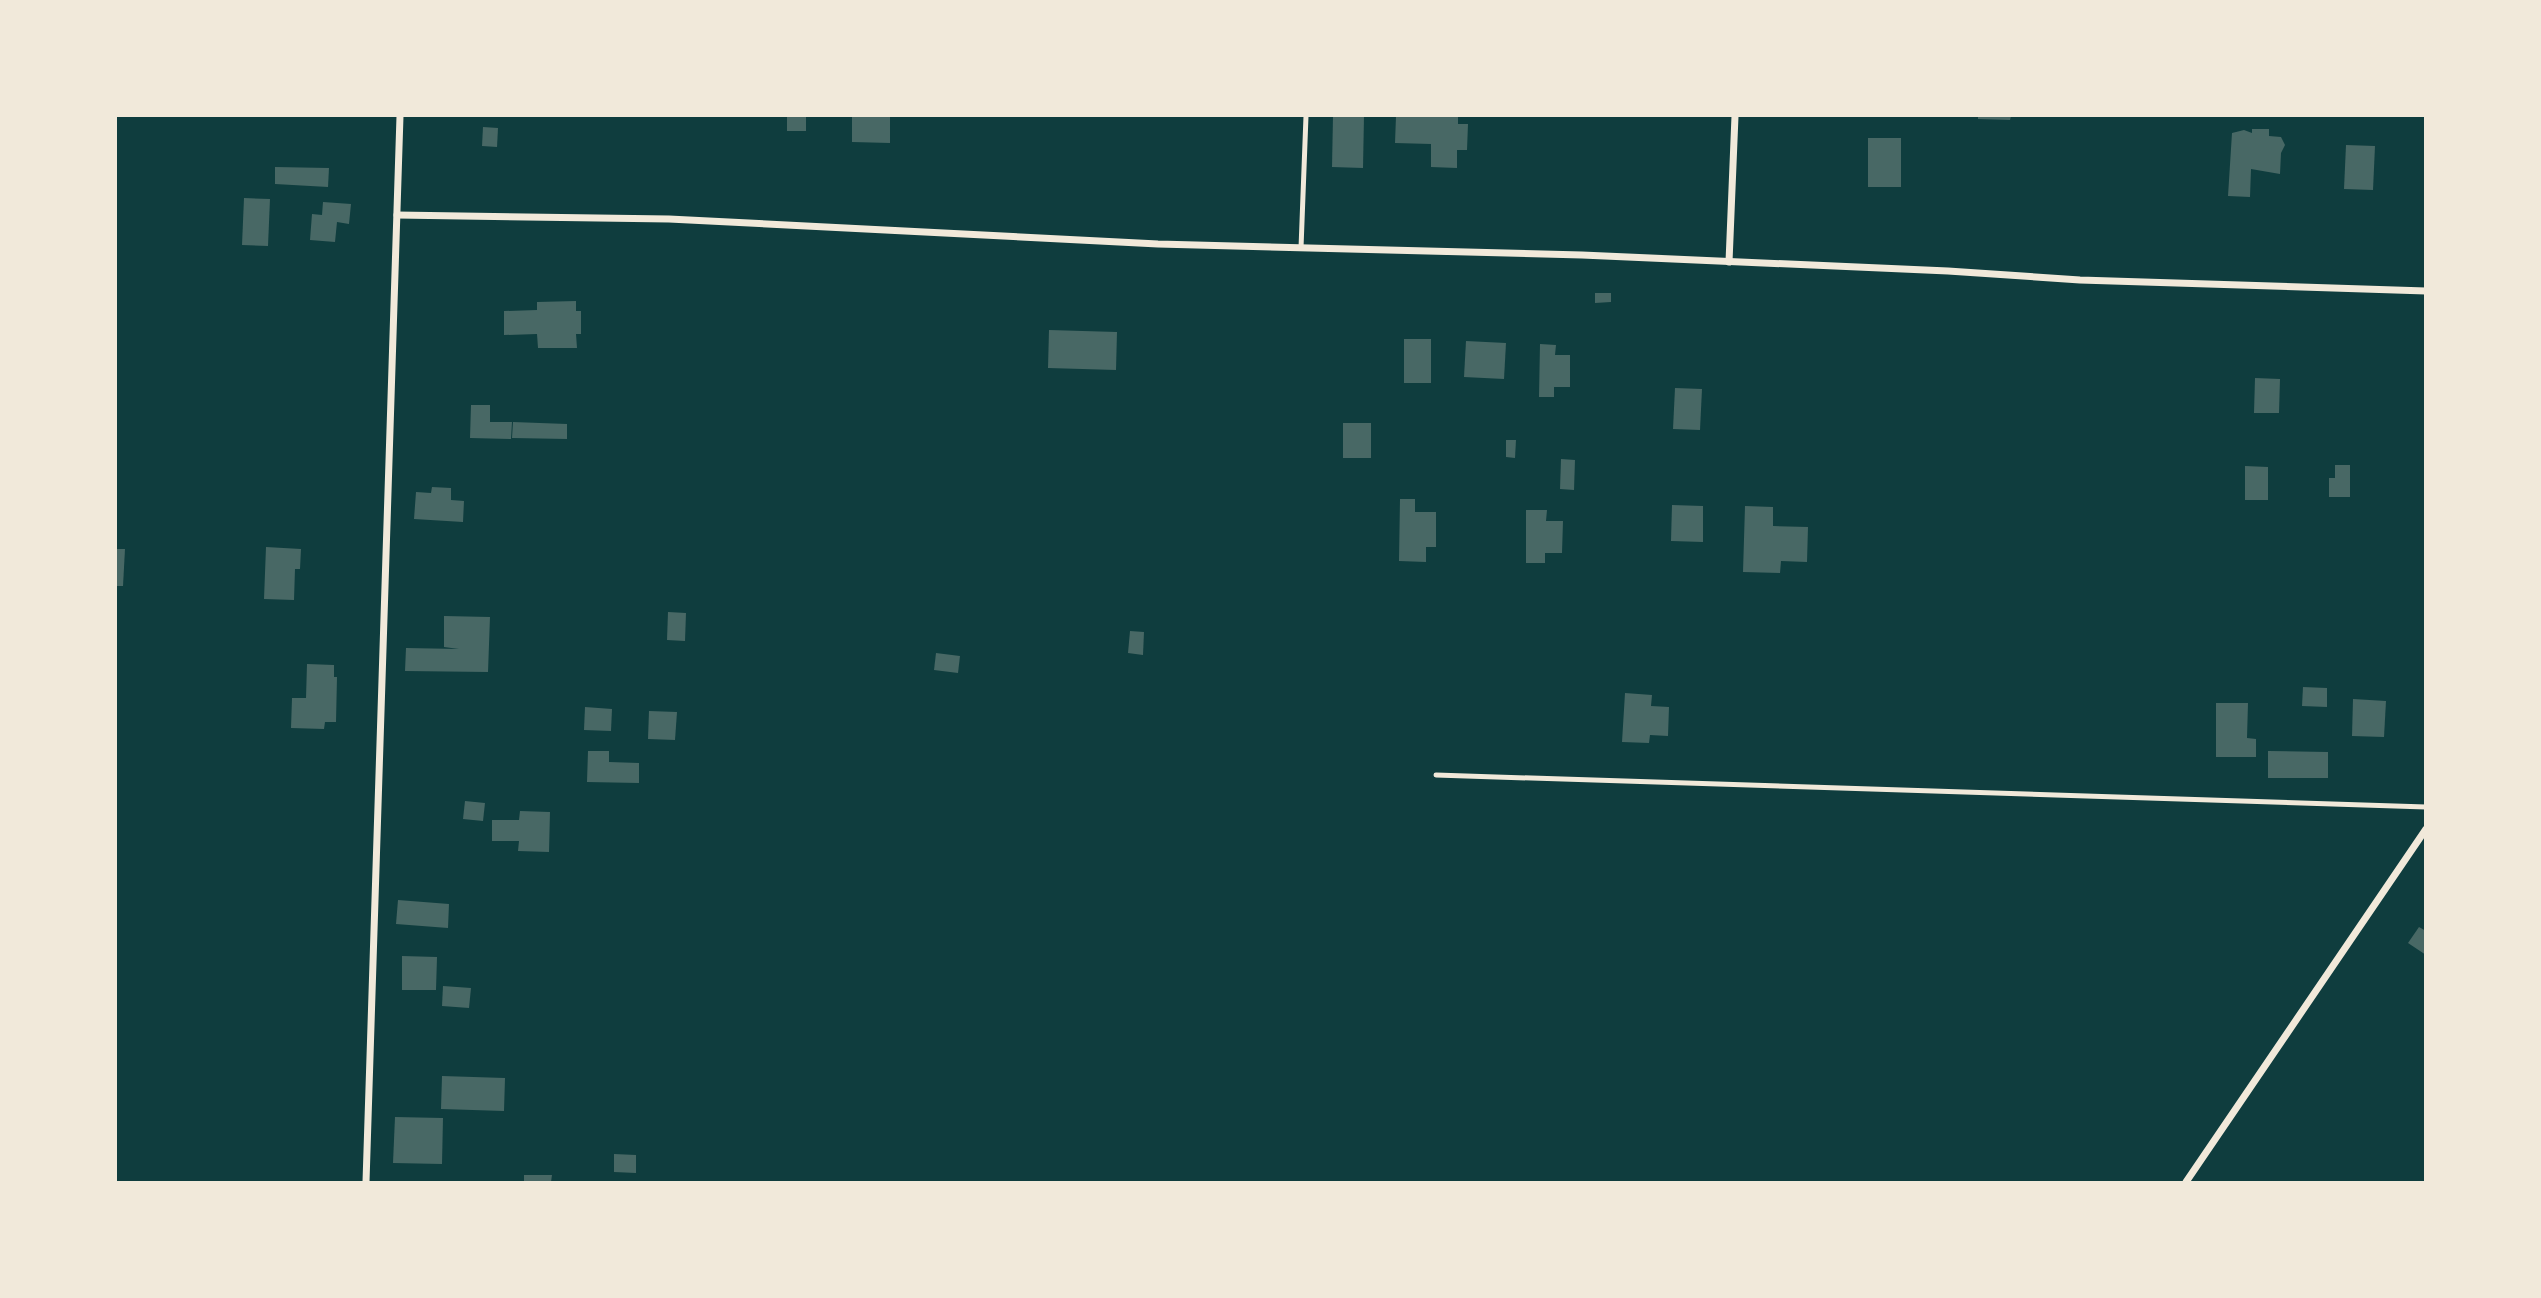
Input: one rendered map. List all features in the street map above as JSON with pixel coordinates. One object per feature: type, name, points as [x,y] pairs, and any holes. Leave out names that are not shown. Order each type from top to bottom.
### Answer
[{"type":"street","points":[[366,1182],[400,116]]},
{"type":"street","points":[[1729,262],[1735,116]]},
{"type":"street","points":[[397,215],[669,219],[1301,248],[1729,262],[2080,281],[2426,291]]},
{"type":"street","points":[[2186,1182],[2426,829]]},
{"type":"lane","points":[[1301,248],[1306,116]]},
{"type":"lane","points":[[1436,775],[2426,807]]},
{"type":"building","points":[[787,116],[806,116],[806,131],[787,131]]},
{"type":"building","points":[[852,116],[890,116],[890,143],[852,142]]},
{"type":"building","points":[[1333,116],[1364,116],[1363,168],[1332,167]]},
{"type":"building","points":[[1396,116],[1458,116],[1458,124],[1468,124],[1467,150],[1457,150],[1457,168],[1431,167],[1431,144],[1395,143]]},
{"type":"building","points":[[1978,116],[2011,116],[2010,120],[1978,119]]},
{"type":"building","points":[[483,127],[498,128],[497,147],[482,146]]},
{"type":"building","points":[[2252,129],[2269,129],[2269,136],[2281,137],[2285,145],[2281,153],[2280,174],[2251,169],[2250,197],[2228,196],[2232,133],[2244,130],[2252,133]]},
{"type":"building","points":[[1868,138],[1901,138],[1901,187],[1868,187]]},
{"type":"building","points":[[2346,145],[2375,146],[2373,190],[2344,189]]},
{"type":"building","points":[[275,167],[329,168],[328,187],[275,184]]},
{"type":"building","points":[[244,198],[270,199],[268,246],[242,245]]},
{"type":"building","points":[[323,202],[351,204],[349,224],[337,222],[335,242],[310,240],[312,214],[322,215]]},
{"type":"building","points":[[1595,293],[1611,293],[1611,302],[1595,303]]},
{"type":"building","points":[[576,301],[576,311],[581,311],[581,334],[576,334],[577,348],[538,348],[537,334],[504,335],[504,311],[537,310],[537,302]]},
{"type":"building","points":[[1049,330],[1117,332],[1116,370],[1048,368]]},
{"type":"building","points":[[1404,339],[1431,339],[1431,383],[1404,383]]},
{"type":"building","points":[[1466,341],[1506,343],[1504,379],[1464,377]]},
{"type":"building","points":[[1540,344],[1556,345],[1555,355],[1570,355],[1570,387],[1554,387],[1554,397],[1539,397]]},
{"type":"building","points":[[2255,378],[2280,379],[2279,413],[2254,413]]},
{"type":"building","points":[[1675,388],[1702,389],[1700,430],[1673,429]]},
{"type":"building","points":[[471,405],[490,405],[490,422],[512,422],[511,439],[470,438]]},
{"type":"building","points":[[513,422],[567,424],[567,439],[512,438]]},
{"type":"building","points":[[1343,423],[1371,423],[1371,458],[1343,458]]},
{"type":"building","points":[[1506,440],[1516,440],[1515,458],[1506,457]]},
{"type":"building","points":[[1561,459],[1575,460],[1574,490],[1560,489]]},
{"type":"building","points":[[2335,465],[2350,465],[2350,497],[2329,497],[2329,478],[2335,478]]},
{"type":"building","points":[[2245,466],[2268,467],[2268,500],[2245,500]]},
{"type":"building","points":[[432,487],[451,488],[451,500],[464,501],[463,522],[414,519],[416,492],[431,493]]},
{"type":"building","points":[[1400,499],[1415,499],[1415,512],[1436,512],[1436,547],[1426,547],[1426,562],[1399,561]]},
{"type":"building","points":[[1672,505],[1703,506],[1703,542],[1671,541]]},
{"type":"building","points":[[1745,506],[1773,507],[1773,526],[1808,527],[1807,562],[1781,561],[1780,573],[1743,572]]},
{"type":"building","points":[[1526,510],[1547,510],[1546,521],[1563,521],[1562,553],[1545,553],[1545,563],[1526,563]]},
{"type":"building","points":[[266,547],[301,549],[300,569],[295,569],[294,600],[264,599]]},
{"type":"building","points":[[116,549],[125,549],[123,586],[116,586]]},
{"type":"building","points":[[668,612],[686,613],[685,641],[667,640]]},
{"type":"building","points":[[444,616],[490,617],[488,672],[405,671],[406,648],[459,649],[444,647]]},
{"type":"building","points":[[1130,631],[1144,632],[1143,655],[1128,653]]},
{"type":"building","points":[[936,653],[960,656],[958,673],[934,670]]},
{"type":"building","points":[[307,664],[334,665],[334,677],[337,677],[336,722],[325,722],[324,729],[291,728],[292,698],[306,698]]},
{"type":"building","points":[[2303,687],[2327,688],[2327,707],[2302,706]]},
{"type":"building","points":[[1625,693],[1652,695],[1651,706],[1669,707],[1668,736],[1650,735],[1649,743],[1622,742]]},
{"type":"building","points":[[2353,699],[2386,701],[2384,737],[2352,736]]},
{"type":"building","points":[[2216,703],[2248,703],[2247,738],[2256,739],[2256,757],[2216,757]]},
{"type":"building","points":[[585,707],[612,709],[611,731],[584,730]]},
{"type":"building","points":[[649,711],[677,712],[675,740],[648,739]]},
{"type":"building","points":[[588,751],[609,751],[609,762],[639,763],[639,783],[587,782]]},
{"type":"building","points":[[2268,751],[2328,752],[2328,778],[2268,778]]},
{"type":"building","points":[[465,801],[485,803],[483,821],[463,819]]},
{"type":"building","points":[[520,811],[550,812],[549,852],[518,851],[519,841],[492,841],[492,820],[519,820]]},
{"type":"building","points":[[398,900],[449,904],[448,928],[396,924]]},
{"type":"building","points":[[2419,927],[2426,931],[2426,955],[2408,943]]},
{"type":"building","points":[[402,956],[437,957],[436,990],[402,990]]},
{"type":"building","points":[[443,986],[471,988],[469,1008],[442,1006]]},
{"type":"building","points":[[442,1076],[505,1078],[504,1111],[441,1109]]},
{"type":"building","points":[[395,1117],[443,1118],[442,1164],[393,1163]]},
{"type":"building","points":[[614,1154],[636,1155],[636,1173],[614,1172]]},
{"type":"building","points":[[524,1175],[552,1175],[551,1182],[524,1182]]}]
